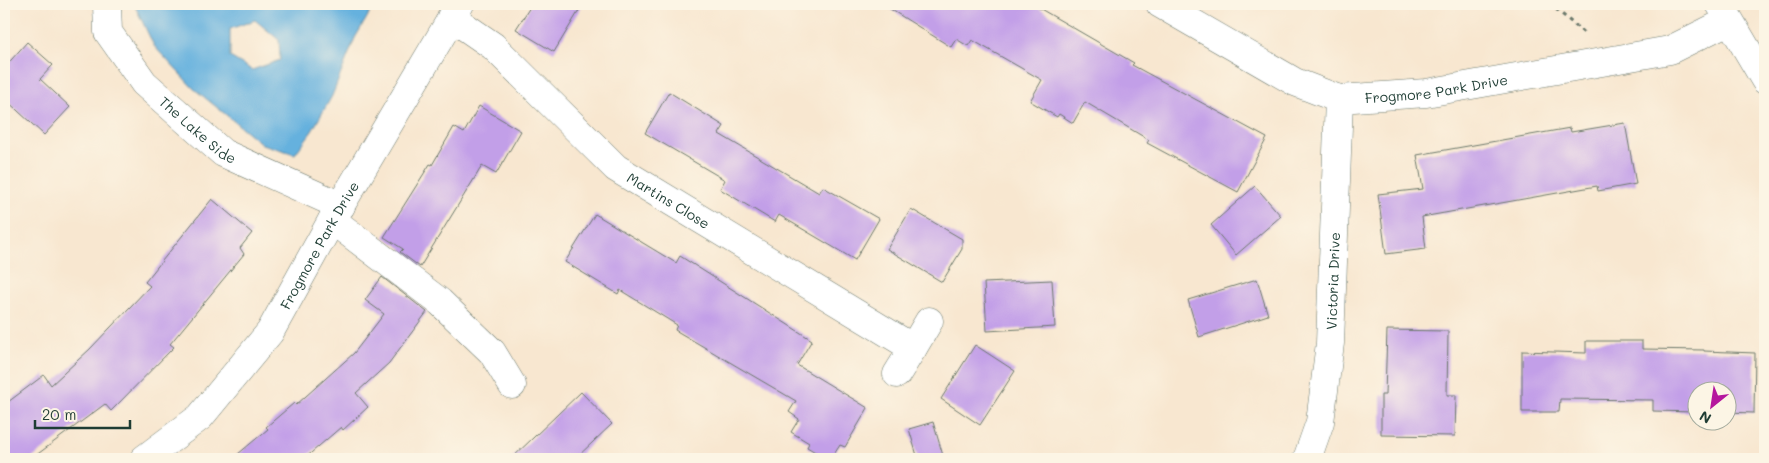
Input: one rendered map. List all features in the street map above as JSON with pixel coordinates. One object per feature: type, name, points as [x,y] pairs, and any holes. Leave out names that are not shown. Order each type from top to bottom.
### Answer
[{"type":"street","name":"The Lake Side","points":[[107,4],[108,32],[144,83],[223,153],[336,213],[440,302],[492,352],[512,385]]},
{"type":"street","name":"Frogmore Park Drive","points":[[1160,4],[1295,82],[1339,99],[1426,93],[1670,50],[1724,12]]},
{"type":"street","name":"Frogmore Park Drive","points":[[144,459],[200,417],[270,332],[336,213],[456,11]]},
{"type":"street","name":"Martins Close","points":[[456,11],[616,168],[913,348]]},
{"type":"street","points":[[1724,12],[1765,80]]},
{"type":"street","name":"Victoria Drive","points":[[1307,459],[1320,422],[1330,343],[1339,99]]},
{"type":"street","points":[[897,374],[930,321]]},
{"type":"path","points":[[1550,4],[1615,60]]},
{"type":"path","points":[[1762,459],[1765,452]]},
{"type":"water","points":[[134,4],[375,4],[355,38],[332,96],[312,131],[295,154],[262,144],[193,88],[154,46]],"holes":[[[255,20],[279,40],[280,60],[252,70],[230,57],[230,29]]]},
{"type":"building","points":[[532,4],[583,4],[554,52],[516,29]]},
{"type":"building","points":[[882,4],[1032,4],[1134,63],[1132,65],[1267,138],[1238,192],[1147,143],[1149,140],[1085,102],[1073,123],[1059,114],[1057,117],[1030,101],[1042,80],[972,40],[968,46],[956,39],[951,47]]},
{"type":"building","points":[[27,42],[53,65],[40,79],[70,107],[44,135],[4,98],[4,68]]},
{"type":"building","points":[[669,92],[724,126],[719,134],[819,193],[823,187],[879,219],[855,260],[779,215],[775,222],[720,189],[725,180],[645,133]]},
{"type":"building","points":[[479,106],[521,131],[496,174],[482,166],[420,267],[400,252],[403,249],[384,237],[430,164],[432,165],[454,127],[464,133]]},
{"type":"building","points":[[1625,123],[1636,184],[1598,191],[1597,186],[1422,217],[1426,249],[1386,254],[1378,194],[1423,189],[1417,155],[1570,128],[1571,132]]},
{"type":"building","points":[[1255,186],[1281,216],[1236,255],[1211,225]]},
{"type":"building","points":[[212,199],[252,233],[240,248],[244,254],[170,344],[174,347],[111,411],[105,404],[31,459],[4,459],[4,405],[44,375],[51,385],[90,349],[150,286],[145,282]]},
{"type":"building","points":[[911,209],[962,239],[962,249],[942,282],[887,249]]},
{"type":"building","points":[[595,214],[676,263],[680,256],[812,340],[797,365],[868,408],[845,447],[840,445],[831,459],[827,459],[807,447],[809,443],[791,432],[799,419],[789,412],[796,401],[675,330],[677,325],[620,290],[618,294],[565,262]]},
{"type":"building","points":[[382,277],[427,312],[389,363],[356,393],[368,407],[343,430],[341,427],[304,459],[232,459],[268,429],[266,427],[294,403],[296,405],[354,353],[384,314],[365,300]]},
{"type":"building","points":[[1257,279],[1268,315],[1199,337],[1188,300]]},
{"type":"building","points":[[1052,280],[1055,327],[987,331],[984,283]]},
{"type":"building","points":[[1387,330],[1448,331],[1447,395],[1456,395],[1455,436],[1381,435],[1381,395],[1385,395]]},
{"type":"building","points":[[1586,341],[1642,341],[1642,349],[1755,353],[1754,413],[1736,412],[1736,380],[1686,380],[1686,412],[1653,411],[1653,400],[1560,399],[1559,412],[1522,412],[1522,351],[1586,353]]},
{"type":"building","points":[[975,345],[1015,371],[980,425],[941,399]]},
{"type":"building","points":[[581,392],[612,424],[575,459],[511,459]]},
{"type":"building","points":[[933,422],[944,459],[918,459],[909,429]]}]
